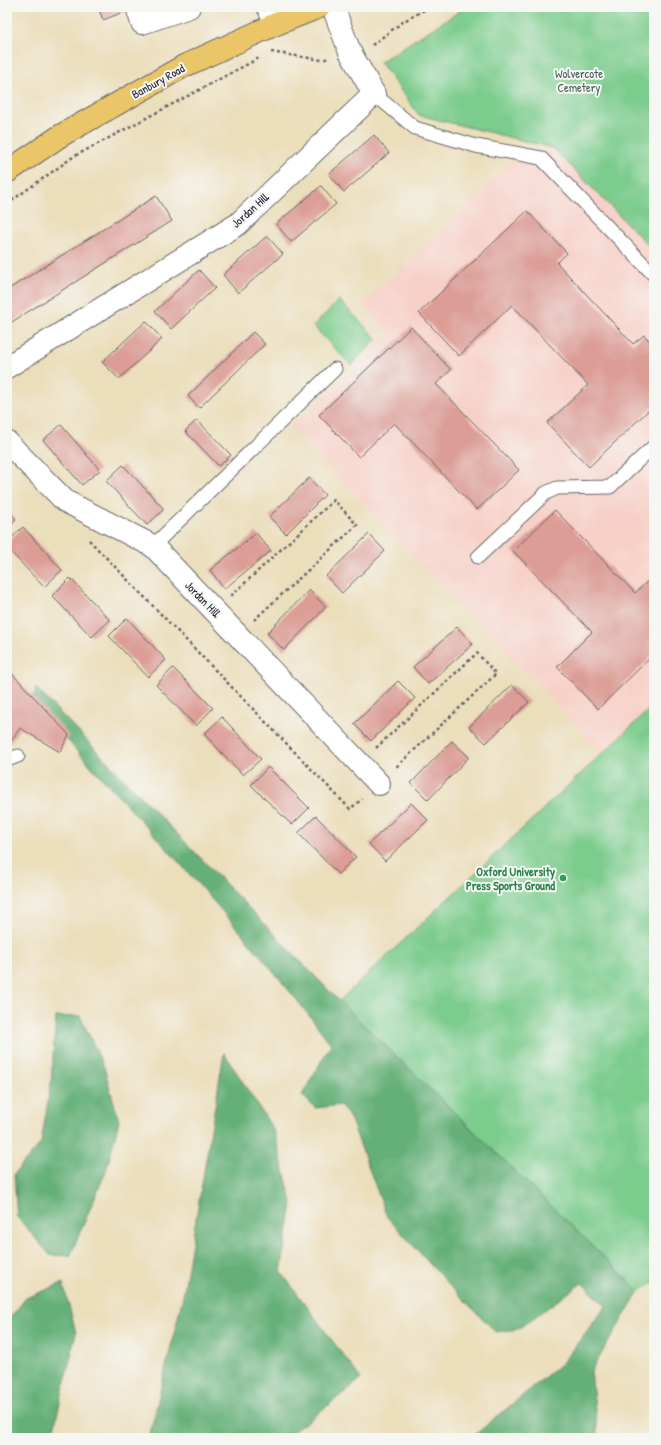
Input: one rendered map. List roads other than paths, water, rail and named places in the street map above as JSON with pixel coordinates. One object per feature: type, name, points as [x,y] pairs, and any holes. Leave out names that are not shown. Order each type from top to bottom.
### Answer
[{"type":"main road","name":"Banbury Road","points":[[7,172],[60,136],[272,15],[319,7]]},
{"type":"street","points":[[137,7],[142,23],[188,7]]},
{"type":"street","points":[[333,7],[350,52],[374,94]]},
{"type":"street","name":"Jordan Hill","points":[[7,367],[238,224],[374,94]]},
{"type":"street","name":"Jordan Hill","points":[[7,442],[65,501],[153,546],[360,763],[378,784]]},
{"type":"lane","points":[[374,94],[416,128],[476,146],[540,158],[654,275]]},
{"type":"lane","points":[[153,546],[335,369]]},
{"type":"lane","points":[[478,557],[546,493],[558,488],[610,487],[654,446]]},
{"type":"place","name":"Oxford University Press Sports Ground","points":[[563,878]]},
{"type":"park label","name":"Wolvercote Cemetery","points":[[579,80]]}]
